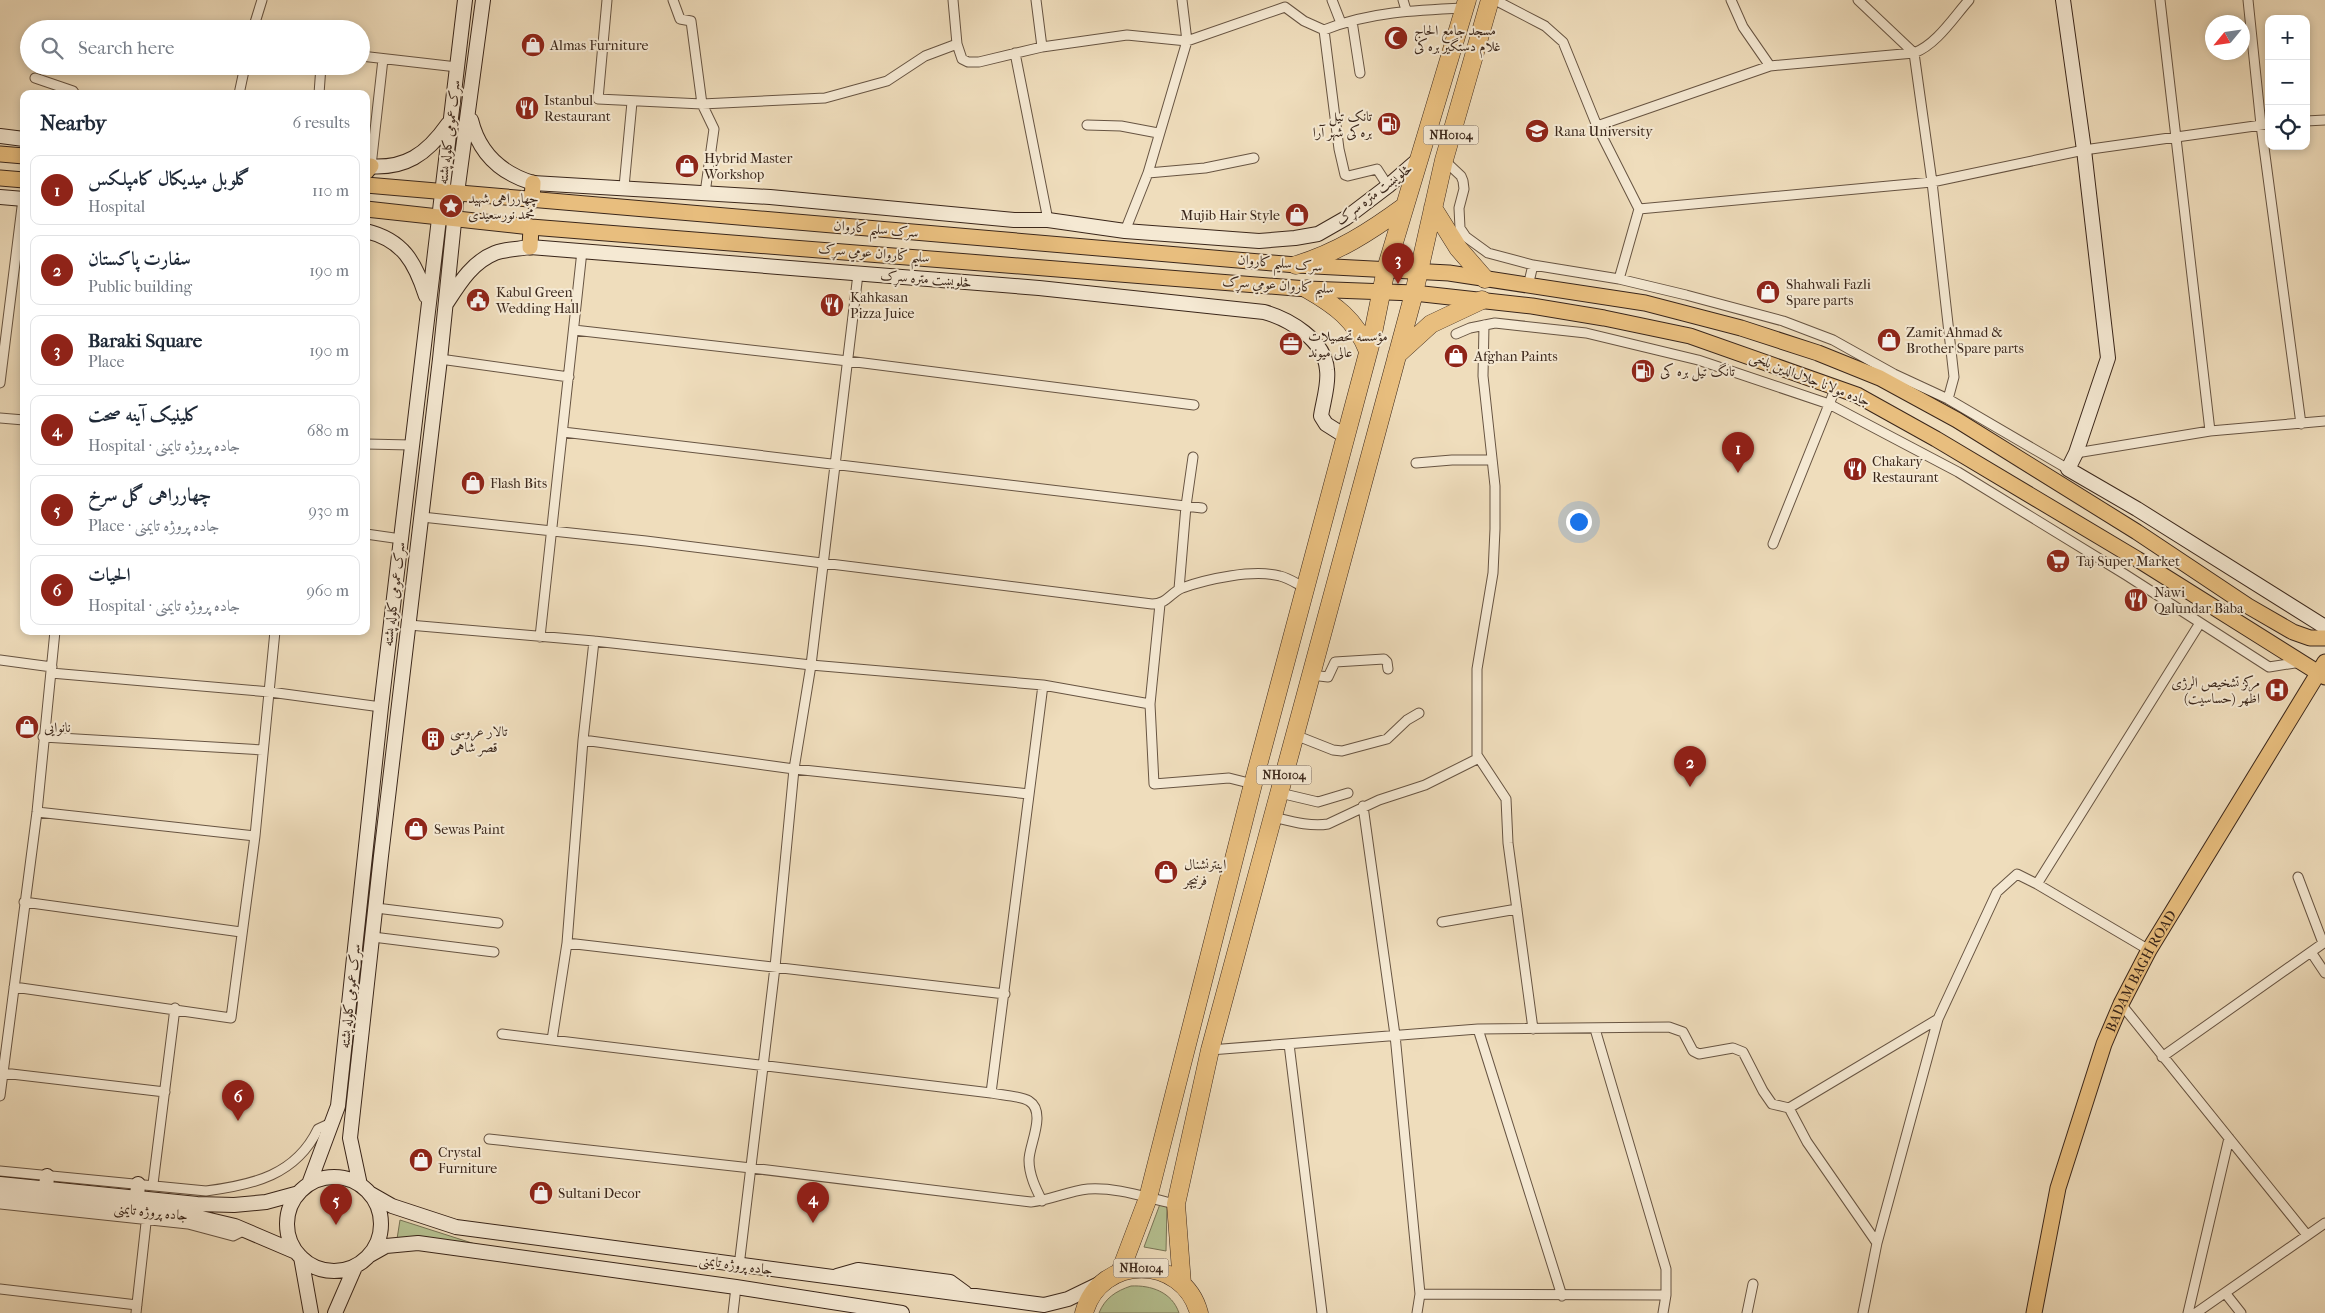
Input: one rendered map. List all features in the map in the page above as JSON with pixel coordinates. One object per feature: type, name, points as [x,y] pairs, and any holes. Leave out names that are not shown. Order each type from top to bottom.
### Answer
[{"type":"highway","name":"NH0104","points":[[1182,1284],[1176,1204],[1210,1050],[1414,293],[1444,160],[1490,0]]},
{"type":"highway","name":"NH0104","points":[[1120,1272],[1148,1198],[1253,784],[1368,351],[1386,269],[1466,4]]},
{"type":"highway","points":[[1296,265],[1336,250],[1375,228],[1405,206]]},
{"type":"highway","points":[[1433,208],[1458,248],[1485,279]]},
{"type":"highway","points":[[1307,289],[1339,309],[1348,318],[1360,333],[1368,351]]},
{"type":"highway","points":[[1396,355],[1432,324],[1482,300]]},
{"type":"highway","name":"NH0104","points":[[1084,1313],[1087,1301],[1104,1281],[1120,1272],[1142,1268],[1163,1272],[1182,1284],[1196,1303],[1199,1313]]},
{"type":"main road","name":"سرک عمومی کلوله پشته","points":[[304,1188],[338,1106],[381,707],[465,0]]},
{"type":"main road","name":"سرک عمومی کلوله پشته","points":[[360,1185],[350,1138],[440,359],[454,218],[483,0]]},
{"type":"main road","points":[[2063,0],[2084,150],[2108,358],[2076,453],[2068,469],[2145,514],[2325,626]]},
{"type":"main road","name":"څلویښت متره سړک","points":[[469,114],[474,134],[483,151],[493,162],[517,178],[532,183],[624,187],[1014,220],[1048,220],[1125,231],[1259,241],[1318,234],[1346,218],[1388,186],[1419,158]]},
{"type":"main road","points":[[370,168],[402,164],[425,152],[435,143],[450,121]]},
{"type":"main road","points":[[0,136],[20,138]]},
{"type":"main road","points":[[0,154],[20,156]]},
{"type":"main road","points":[[0,178],[20,180]]},
{"type":"main road","points":[[532,183],[532,201]]},
{"type":"main road","name":"سرک سلیم کاروان","points":[[370,185],[532,201],[1296,265],[1386,269]]},
{"type":"main road","points":[[0,197],[20,199]]},
{"type":"main road","name":"سلیم کاروان عومي سړک","points":[[370,209],[531,226],[1307,289],[1382,292]]},
{"type":"main road","points":[[530,247],[531,226]]},
{"type":"main road","points":[[370,232],[379,234],[404,250],[418,271],[428,302]]},
{"type":"main road","name":"څلویښت متره سړک","points":[[444,306],[466,275],[480,262],[496,253],[530,247],[1049,289],[1264,312],[1295,324],[1320,351],[1328,369],[1321,416],[1326,424],[1345,436]]},
{"type":"main road","name":"جاده مولانا جلال‌الدین بلخی","points":[[1386,269],[1485,279],[1645,303],[1731,326],[1818,353],[1880,378],[1957,420],[2137,532],[2248,606],[2293,632],[2310,638],[2325,638]]},
{"type":"main road","name":"جاده مولانا جلال‌الدین بلخی","points":[[1382,292],[1414,293],[1482,300],[1604,318],[1690,336],[1857,395],[1936,439],[2153,568],[2302,662],[2323,672]]},
{"type":"main road","name":"BADAM BAGH ROAD","points":[[2034,1313],[2058,1188],[2104,1044],[2121,1004],[2149,950],[2323,672]]},
{"type":"main road","points":[[298,1255],[312,1266],[326,1271],[340,1271],[354,1267],[370,1255],[378,1241],[381,1225],[379,1209],[371,1194],[360,1185],[348,1179],[322,1178],[304,1188],[290,1206],[287,1222],[289,1238],[298,1255],[311,1313]]},
{"type":"main road","name":"جاده پروژه تایمنی","points":[[0,1184],[147,1215],[197,1217],[245,1230],[298,1255]]},
{"type":"main road","name":"جاده پروژه تایمنی","points":[[0,1196],[138,1191],[197,1204],[234,1205],[266,1202],[304,1188]]},
{"type":"main road","name":"جاده پروژه تایمنی","points":[[371,1194],[392,1206],[456,1227],[1044,1305],[1068,1299],[1104,1281]]},
{"type":"main road","name":"جاده پروژه تایمنی","points":[[370,1255],[386,1246],[418,1243],[736,1287],[902,1313]]},
{"type":"main road","points":[[336,1313],[354,1267]]},
{"type":"main road","points":[[828,1301],[840,1313]]},
{"type":"street","points":[[256,20],[262,0]]},
{"type":"street","points":[[606,0],[598,99],[702,104],[825,98],[887,81],[925,56],[957,44]]},
{"type":"street","points":[[673,0],[680,19],[690,21],[702,104],[714,130],[705,193]]},
{"type":"street","points":[[953,0],[957,44],[962,59],[968,62],[979,62],[1042,47],[1127,35],[1186,41],[1283,3],[1304,21],[1324,30],[1341,23],[1406,10],[1466,4]]},
{"type":"street","points":[[1036,0],[1042,47]]},
{"type":"street","points":[[1125,231],[1148,172],[1186,41],[1182,0]]},
{"type":"street","points":[[1332,0],[1341,23]]},
{"type":"street","points":[[1404,0],[1406,10]]},
{"type":"street","points":[[1495,0],[1545,26],[1563,42],[1597,126],[1639,209],[1619,279]]},
{"type":"street","points":[[1731,0],[1743,27],[1770,66]]},
{"type":"street","points":[[1858,0],[1914,53],[1932,182],[1954,377],[1948,400]]},
{"type":"street","points":[[1597,126],[1770,66],[1914,53],[1922,50],[1933,41],[1969,0]]},
{"type":"street","points":[[2160,0],[2210,431]]},
{"type":"street","points":[[1639,209],[1932,182],[2084,150],[2265,124],[2248,0]]},
{"type":"street","points":[[1352,21],[1360,73]]},
{"type":"street","points":[[1324,30],[1338,149],[1345,175],[1348,176],[1377,169],[1388,186]]},
{"type":"street","points":[[1015,53],[1048,220]]},
{"type":"street","points":[[370,57],[457,67]]},
{"type":"street","points":[[370,153],[383,59]]},
{"type":"street","points":[[241,90],[243,75]]},
{"type":"street","points":[[319,90],[320,75]]},
{"type":"street","points":[[35,78],[70,90]]},
{"type":"street","points":[[624,187],[632,102]]},
{"type":"street","points":[[2310,121],[2325,120]]},
{"type":"street","points":[[1087,125],[1121,126],[1158,133]]},
{"type":"street","points":[[2268,150],[2301,424]]},
{"type":"street","points":[[1148,172],[1206,168],[1254,158]]},
{"type":"street","points":[[1444,160],[1462,176],[1464,188],[1459,208],[1460,228],[1466,237],[1488,253],[1533,265],[1619,279],[1695,297],[1800,328],[1833,340],[1894,374],[1948,400],[2068,469]]},
{"type":"street","points":[[0,383],[20,223]]},
{"type":"street","points":[[540,637],[564,432],[582,251]]},
{"type":"street","points":[[1528,286],[1533,265]]},
{"type":"street","points":[[739,1266],[775,967],[794,769],[811,665],[858,274]]},
{"type":"street","points":[[1456,334],[1470,328],[1495,323],[1529,325],[1586,333],[1698,360],[1829,404],[1958,472],[2269,667],[2302,662]]},
{"type":"street","points":[[1484,325],[1483,376],[1492,460],[1495,530],[1493,573],[1477,669],[1477,759],[1506,799],[1506,824],[1532,1029]]},
{"type":"street","points":[[574,330],[848,361],[1194,405]]},
{"type":"street","points":[[440,359],[569,377]]},
{"type":"street","points":[[1773,544],[1836,387]]},
{"type":"street","points":[[0,418],[20,420]]},
{"type":"street","points":[[2076,453],[2210,431],[2325,421]]},
{"type":"street","points":[[564,432],[1202,508]]},
{"type":"street","points":[[370,444],[411,446]]},
{"type":"street","points":[[1179,589],[1186,506],[1193,457]]},
{"type":"street","points":[[1416,463],[1452,460],[1492,460]]},
{"type":"street","points":[[422,517],[552,533],[646,541],[1160,604],[1179,589],[1212,578],[1271,574],[1281,576],[1304,588]]},
{"type":"street","points":[[370,535],[401,539]]},
{"type":"street","points":[[1160,604],[1150,704],[1154,784],[1229,778],[1253,784]]},
{"type":"street","points":[[2037,884],[2200,623]]},
{"type":"street","points":[[409,624],[594,641],[811,665],[1043,684],[1150,704]]},
{"type":"street","points":[[0,1096],[37,812],[55,635]]},
{"type":"street","points":[[14,987],[175,1008],[231,1018],[255,836],[275,635]]},
{"type":"street","points":[[552,1040],[567,944],[583,740],[594,641]]},
{"type":"street","points":[[1311,675],[1328,677],[1335,662],[1384,658],[1388,662],[1388,669]]},
{"type":"street","points":[[0,660],[52,670],[270,692],[381,707]]},
{"type":"street","points":[[991,1093],[1043,684]]},
{"type":"street","points":[[1295,735],[1333,750],[1342,751],[1387,739],[1407,720],[1419,713]]},
{"type":"street","points":[[43,737],[264,750]]},
{"type":"street","points":[[583,740],[794,769],[1029,794]]},
{"type":"street","points":[[1273,817],[1294,822],[1328,824],[1363,806],[1425,785],[1477,759]]},
{"type":"street","points":[[1280,793],[1318,802],[1348,793]]},
{"type":"street","points":[[1363,806],[1395,1035],[1420,1294],[1417,1313]]},
{"type":"street","points":[[37,812],[255,836]]},
{"type":"street","points":[[1862,1313],[1877,1243],[1938,1019],[1997,892],[2017,874],[2149,950]]},
{"type":"street","points":[[2162,1057],[2324,943],[2298,877]]},
{"type":"street","points":[[24,902],[241,932]]},
{"type":"street","points":[[376,908],[498,923]]},
{"type":"street","points":[[1442,922],[1517,908]]},
{"type":"street","points":[[373,937],[494,952]]},
{"type":"street","points":[[567,944],[1005,994]]},
{"type":"street","points":[[2310,952],[2325,973]]},
{"type":"street","points":[[2121,1004],[2307,1235]]},
{"type":"street","points":[[153,1184],[175,1008]]},
{"type":"street","points":[[1210,1050],[1478,1029],[1676,1028],[1683,1032],[1693,1051],[1699,1054],[1733,1048],[1743,1052],[1763,1091],[1772,1104],[1789,1108],[1938,1019]]},
{"type":"street","points":[[1478,1029],[1562,1296]]},
{"type":"street","points":[[1595,1029],[1666,1269],[1666,1295],[1663,1313]]},
{"type":"street","points":[[502,1034],[991,1093],[1029,1101],[1035,1108],[1037,1123],[1029,1160],[1034,1185],[1042,1201]]},
{"type":"street","points":[[1289,1044],[1322,1313]]},
{"type":"street","points":[[3,1073],[165,1092]]},
{"type":"street","points":[[1789,1108],[1807,1142],[1877,1243]]},
{"type":"street","points":[[138,1191],[153,1184],[206,1191],[258,1182],[279,1172],[312,1142],[318,1129],[331,1123]]},
{"type":"street","points":[[2188,1313],[2229,1138]]},
{"type":"street","points":[[489,1139],[1031,1202],[1042,1201],[1068,1192],[1108,1189],[1176,1204]]},
{"type":"street","points":[[0,1172],[45,1194]]},
{"type":"street","points":[[0,1204],[45,1194]]},
{"type":"street","points":[[0,1289],[136,1309],[147,1215]]},
{"type":"street","points":[[2196,1313],[2226,1294],[2325,1223]]},
{"type":"street","points":[[1747,1313],[1753,1284]]},
{"type":"street","points":[[733,1313],[736,1287]]},
{"type":"street","points":[[1420,1294],[1666,1295]]},
{"type":"street","points":[[2226,1294],[2241,1313]]},
{"type":"green space","points":[[1160,1204],[1167,1205],[1166,1251],[1144,1247]]},
{"type":"green space","points":[[400,1220],[475,1244],[397,1239]]},
{"type":"green space","points":[[1131,1286],[1146,1287],[1160,1291],[1171,1300],[1179,1313],[1099,1313],[1104,1303],[1112,1296]]},
{"type":"place","name":"مسجد جامع الحاج غلام دستگیر بره‌کی","points":[[1396,38]]},
{"type":"place","name":"Almas Furniture","points":[[533,45]]},
{"type":"place","name":"Istanbul Restaurant","points":[[527,108]]},
{"type":"place","name":"تانک تیل بره‌کی شهر آرا","points":[[1389,124]]},
{"type":"place","name":"Rana University","points":[[1537,131]]},
{"type":"place","name":"Hybrid Master Workshop","points":[[687,166]]},
{"type":"place","name":"چهارراهی شهید محمد نورسعیدی","points":[[451,206]]},
{"type":"place","name":"Mujib Hair Style","points":[[1297,215]]},
{"type":"place","name":"Baraki Square","points":[[1398,284]]},
{"type":"place","name":"Shahwali Fazli Spare parts","points":[[1768,292]]},
{"type":"place","name":"Kabul Green Wedding Hall","points":[[478,300]]},
{"type":"place","name":"Kahkasan Pizza Juice","points":[[832,305]]},
{"type":"place","name":"Zamit Ahmad & Brother Spare parts","points":[[1889,340]]},
{"type":"place","name":"مؤسسه تحصیلات عالی میوند","points":[[1291,344]]},
{"type":"place","name":"Afghan Paints","points":[[1456,356]]},
{"type":"place","name":"تانگ تیل بره کی","points":[[1643,371]]},
{"type":"place","name":"Chakary Restaurant","points":[[1855,469]]},
{"type":"place","name":"گلوبل میدیکال کامپلکس","points":[[1738,473]]},
{"type":"place","name":"Flash Bits","points":[[473,483]]},
{"type":"place","name":"Taj Super Market","points":[[2058,561]]},
{"type":"place","name":"Nawi Qalundar Baba","points":[[2136,600]]},
{"type":"place","name":"مرکز تشخیص الرژی (حساسیت) اظهر","points":[[2277,690]]},
{"type":"place","name":"نانوایی","points":[[27,727]]},
{"type":"place","name":"تالار عروسی قصر شاهی","points":[[433,739]]},
{"type":"place","name":"سفارت پاکستان","points":[[1690,787]]},
{"type":"place","name":"Sewas Paint","points":[[416,829]]},
{"type":"place","name":"اینترنشنال فرنیچر","points":[[1166,872]]},
{"type":"place","name":"الحیات","points":[[238,1121]]},
{"type":"place","name":"Crystal Furniture","points":[[421,1160]]},
{"type":"place","name":"Sultani Decor","points":[[541,1193]]},
{"type":"place","name":"کلینیک آینه صحت","points":[[813,1223]]},
{"type":"place","name":"چهارراهی گل سرخ","points":[[336,1225]]}]
